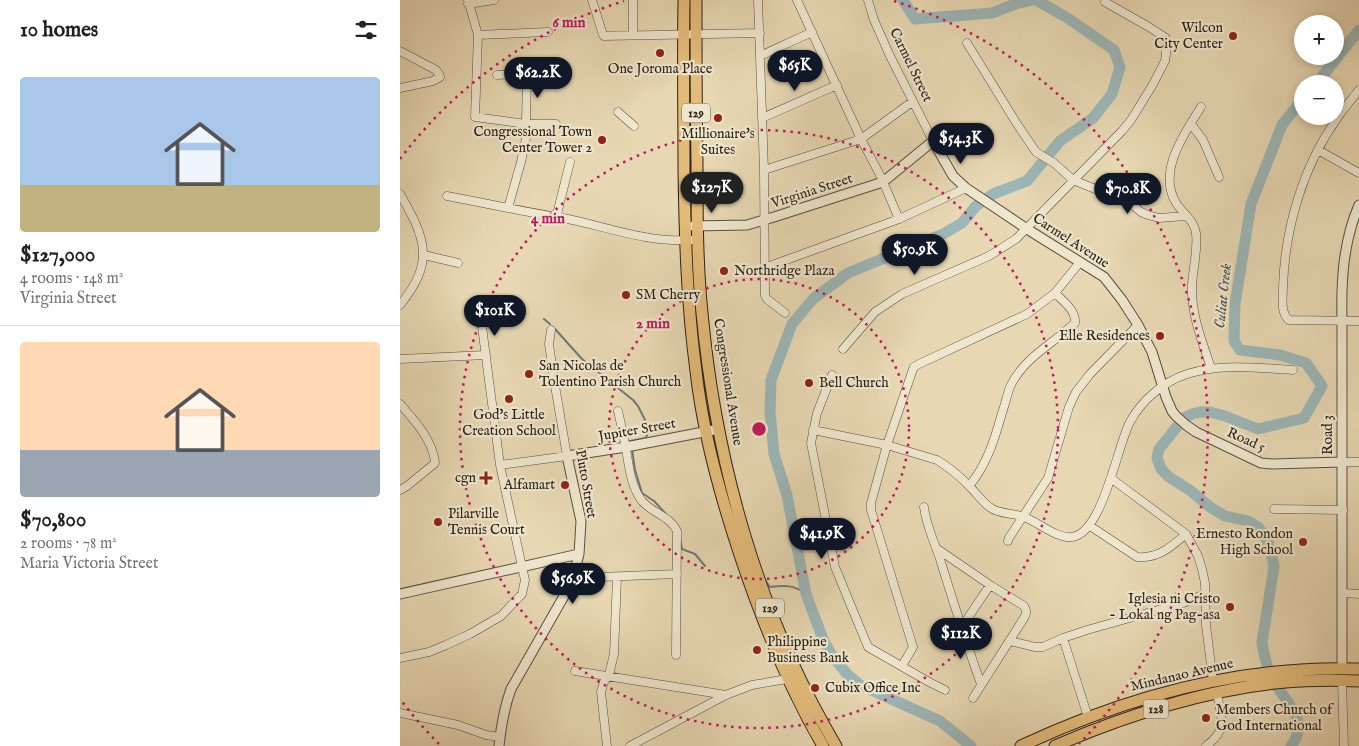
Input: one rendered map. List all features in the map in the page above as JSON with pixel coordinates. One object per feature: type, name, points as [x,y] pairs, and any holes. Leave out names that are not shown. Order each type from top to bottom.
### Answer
[{"type":"main road","name":"Congressional Avenue","points":[[684,0],[685,240],[695,363],[705,432],[722,499],[746,574],[767,630],[836,746]]},
{"type":"main road","name":"Congressional Avenue","points":[[696,0],[697,226],[702,313],[710,378],[734,496],[755,566],[794,677],[823,746]]},
{"type":"main road","name":"Mindanao Avenue","points":[[1021,746],[1088,717],[1146,698],[1214,681],[1261,679],[1342,668],[1359,669]]},
{"type":"main road","name":"Mindanao Avenue","points":[[1287,676],[1359,681]]},
{"type":"main road","name":"Mindanao Avenue","points":[[1060,744],[1139,714],[1261,679]]},
{"type":"main road","points":[[1060,728],[1060,744]]},
{"type":"street","points":[[494,0],[468,2],[478,35],[475,117],[528,124],[556,124]]},
{"type":"street","points":[[592,0],[604,36],[633,32],[684,34],[760,33]]},
{"type":"street","points":[[633,0],[633,32]]},
{"type":"street","points":[[758,0],[764,170],[765,295],[766,298],[785,313]]},
{"type":"street","points":[[798,0],[899,219]]},
{"type":"street","name":"Carmel Street","points":[[868,0],[882,38],[933,142],[954,176],[966,188],[993,206]]},
{"type":"street","points":[[843,349],[875,312],[902,294],[989,256],[1016,239],[1131,120],[1165,61],[1166,38],[1105,2]]},
{"type":"street","points":[[478,35],[548,32]]},
{"type":"street","points":[[760,56],[812,32]]},
{"type":"street","points":[[967,43],[1036,152],[1054,163],[1073,180],[1130,202],[1141,212],[1148,215],[1159,218],[1186,216]]},
{"type":"street","points":[[400,51],[440,74],[440,77],[434,81],[400,88]]},
{"type":"street","points":[[497,75],[555,72]]},
{"type":"street","points":[[508,208],[521,162],[528,124],[527,74]]},
{"type":"street","points":[[762,118],[837,85]]},
{"type":"street","points":[[1359,90],[1337,118],[1318,150],[1305,178],[1288,238],[1284,269],[1283,311],[1288,320],[1359,321]]},
{"type":"street","points":[[764,170],[861,139],[912,102]]},
{"type":"street","points":[[1201,106],[1175,154],[1170,171],[1170,191],[1179,209],[1194,225],[1196,234],[1192,300],[1196,321],[1210,368]]},
{"type":"street","points":[[618,112],[634,126]]},
{"type":"street","points":[[1191,124],[1203,140],[1219,177]]},
{"type":"street","name":"Virginia Street","points":[[685,226],[747,225],[883,182],[933,142]]},
{"type":"street","points":[[1318,150],[1359,172]]},
{"type":"street","points":[[556,218],[570,162]]},
{"type":"street","points":[[764,268],[899,219],[966,188]]},
{"type":"street","points":[[400,194],[418,230],[424,255],[418,278],[400,305]]},
{"type":"street","points":[[447,196],[640,236],[685,240],[698,239]]},
{"type":"street","name":"Road 3","points":[[1342,668],[1341,294],[1348,240],[1359,205]]},
{"type":"street","name":"Carmel Avenue","points":[[993,206],[1104,277],[1122,300],[1152,352],[1166,397],[1176,416]]},
{"type":"street","points":[[424,255],[458,263]]},
{"type":"street","points":[[902,666],[913,647],[871,510],[887,445],[914,366],[1026,314],[1055,293],[1080,262]]},
{"type":"street","points":[[969,486],[977,476],[991,449],[1010,388],[1020,371],[1034,356],[1075,323],[1073,312],[1055,293]]},
{"type":"street","points":[[400,658],[428,652],[470,634],[501,616],[522,594],[524,587],[525,580],[500,465],[482,319]]},
{"type":"street","points":[[1008,541],[1048,478],[1069,407],[1076,392],[1090,374],[1138,325]]},
{"type":"street","name":"Pluto Street","points":[[500,741],[506,702],[511,689],[564,596],[573,578],[579,554],[581,521],[556,396],[549,344],[551,330]]},
{"type":"street","points":[[400,359],[486,356]]},
{"type":"street","points":[[813,430],[887,445],[937,460],[969,486],[992,509],[1024,516],[1056,533],[1072,538],[1084,532],[1090,526],[1112,478],[1120,447],[1130,421],[1152,394],[1187,374],[1210,368],[1293,370]]},
{"type":"street","points":[[832,375],[820,403],[813,430],[812,450],[835,567],[868,647],[945,690]]},
{"type":"street","points":[[400,404],[428,440],[435,459],[434,464],[400,490]]},
{"type":"street","points":[[618,411],[631,477],[639,496],[649,507],[670,522],[676,529],[676,656]]},
{"type":"street","name":"Road 5","points":[[1176,416],[1196,432],[1261,463],[1342,462]]},
{"type":"street","name":"Jupiter Street","points":[[500,465],[626,448],[719,429]]},
{"type":"street","points":[[1342,462],[1359,462]]},
{"type":"street","points":[[1112,478],[1186,534],[1197,555],[1202,570],[1206,625],[1214,681]]},
{"type":"street","points":[[924,507],[926,520],[981,684]]},
{"type":"street","points":[[1274,509],[1343,510]]},
{"type":"street","points":[[1090,526],[1137,557],[1146,558],[1165,551],[1186,534]]},
{"type":"street","points":[[936,548],[1026,609],[1026,614],[1010,641],[972,698]]},
{"type":"street","points":[[400,594],[579,554]]},
{"type":"street","points":[[573,578],[677,574]]},
{"type":"street","points":[[607,746],[601,692],[604,682],[609,676],[614,654],[617,577]]},
{"type":"street","points":[[961,628],[990,585]]},
{"type":"street","points":[[1343,593],[1359,594]]},
{"type":"street","points":[[1010,641],[1043,647],[1087,630],[1183,604],[1205,594]]},
{"type":"street","points":[[1063,638],[1088,717]]},
{"type":"street","points":[[576,671],[726,695]]},
{"type":"street","points":[[630,746],[726,695],[752,685],[794,677]]},
{"type":"street","points":[[1342,680],[1344,746]]},
{"type":"street","points":[[1206,746],[1216,737],[1221,728],[1221,715],[1216,693]]},
{"type":"street","points":[[400,713],[458,725],[500,741]]},
{"type":"waterway","points":[[903,0],[915,19],[992,13],[1032,0]]},
{"type":"waterway","points":[[971,746],[940,721],[860,685],[847,674],[831,654],[823,639],[806,594],[787,495],[774,454],[770,412],[771,380],[792,324],[813,299],[848,273],[943,234],[962,223],[976,206],[993,194],[1027,181],[1060,141],[1093,118],[1112,94],[1120,67],[1114,50],[1066,17],[1036,0]]},
{"type":"waterway","name":"Culiat Creek","points":[[1323,75],[1359,30]]},
{"type":"waterway","name":"Culiat Creek","points":[[1291,746],[1296,737],[1297,719],[1273,680],[1266,662],[1262,642],[1274,567],[1267,540],[1258,527],[1248,521],[1225,516],[1169,477],[1161,469],[1157,458],[1159,449],[1184,418],[1192,414],[1210,412],[1258,429],[1304,418],[1322,386],[1306,363],[1280,355],[1240,350],[1234,341],[1235,304],[1251,204],[1282,125],[1294,110]]},
{"type":"waterway","points":[[544,319],[550,324]]},
{"type":"waterway","points":[[555,329],[582,359],[638,406],[649,428],[646,438],[630,441]]},
{"type":"waterway","points":[[632,449],[635,470],[642,493],[654,501],[666,514]]},
{"type":"waterway","points":[[680,539],[682,549],[695,554],[705,566]]},
{"type":"waterway","points":[[765,580],[770,587],[790,586],[806,594]]},
{"type":"place","name":"Wilcon City Center","points":[[1233,36]]},
{"type":"place","name":"One Joroma Place","points":[[660,53]]},
{"type":"place","name":"Millionaire's Suites","points":[[718,118]]},
{"type":"place","name":"Congressional Town Center Tower 2","points":[[602,140]]},
{"type":"place","name":"Northridge Plaza","points":[[724,271]]},
{"type":"place","name":"SM Cherry","points":[[626,295]]},
{"type":"place","name":"Elle Residences","points":[[1160,336]]},
{"type":"place","name":"San Nicolas de Tolentino Parish Church","points":[[529,374]]},
{"type":"place","name":"Bell Church","points":[[809,383]]},
{"type":"place","name":"God's Little Creation School","points":[[509,399]]},
{"type":"place","name":"cgn","points":[[486,478]]},
{"type":"place","name":"Alfamart","points":[[565,485]]},
{"type":"place","name":"Pilarville Tennis Court","points":[[438,522]]},
{"type":"place","name":"Ernesto Rondon High School","points":[[1303,542]]},
{"type":"place","name":"Iglesia ni Cristo - Lokal ng Pag-asa","points":[[1230,607]]},
{"type":"place","name":"Philippine Business Bank","points":[[757,650]]},
{"type":"place","name":"Cubix Office Inc","points":[[815,688]]},
{"type":"place","name":"Members Church of God International","points":[[1206,718]]}]
